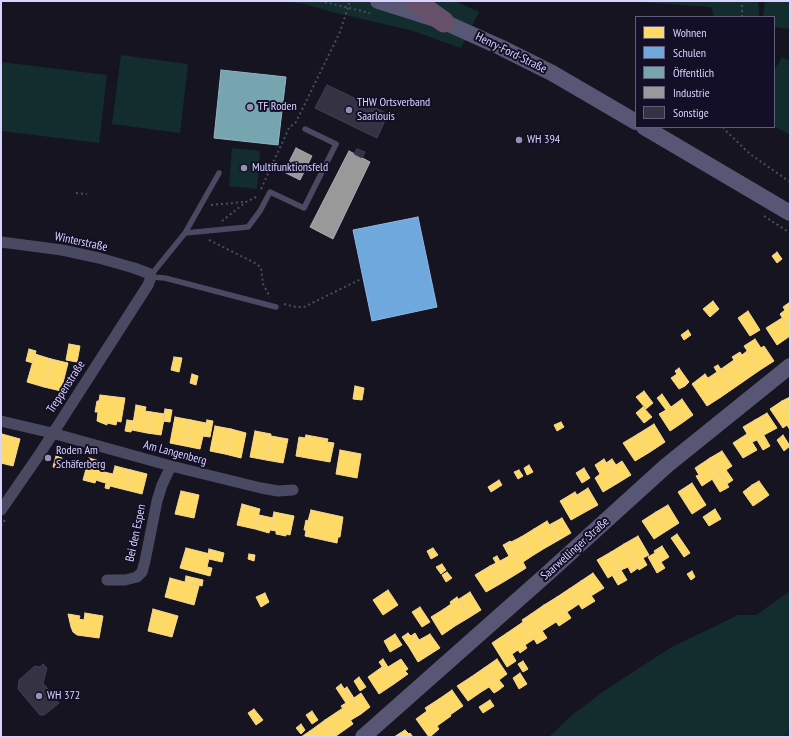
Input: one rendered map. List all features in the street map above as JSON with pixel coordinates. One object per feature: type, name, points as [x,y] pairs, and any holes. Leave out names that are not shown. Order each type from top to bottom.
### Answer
[{"type":"highway","points":[[415,1],[444,22]]},
{"type":"street","name":"Henry-Ford-Straße","points":[[377,8],[444,22],[500,47],[552,73],[635,121]]},
{"type":"street","points":[[646,128],[790,213]]},
{"type":"street","name":"Winterstraße","points":[[1,242],[62,250],[134,268],[151,276]]},
{"type":"street","name":"Treppenstraße","points":[[1,510],[148,285],[151,276]]},
{"type":"street","name":"Saarwellinger Straße","points":[[363,737],[666,466],[765,384],[790,366]]},
{"type":"street","name":"Am Langenberg","points":[[1,421],[261,488],[293,490]]},
{"type":"street","name":"Bei den Espen","points":[[107,580],[125,580],[137,577],[142,572],[157,501],[162,485],[171,466]]},
{"type":"lane","points":[[185,233],[248,227],[260,211],[270,192],[304,208],[336,144],[304,129]]},
{"type":"lane","points":[[151,276],[185,233],[218,173]]},
{"type":"lane","points":[[151,276],[165,278],[276,307]]},
{"type":"path","points":[[320,1],[348,8],[377,8]]},
{"type":"path","points":[[209,231],[246,202],[257,197],[289,128],[296,122],[340,32],[350,1]]},
{"type":"path","points":[[742,1],[742,16]]},
{"type":"path","points":[[724,128],[726,132],[750,154],[790,182]]},
{"type":"path","points":[[76,193],[87,194]]},
{"type":"path","points":[[197,211],[210,205],[246,202]]},
{"type":"path","points":[[763,215],[790,233]]},
{"type":"path","points":[[194,232],[257,264],[261,268],[263,284],[266,291],[273,300]]},
{"type":"path","points":[[283,304],[304,307],[360,279]]},
{"type":"green space","points":[[279,1],[455,1],[479,12],[461,48],[410,30],[332,12],[305,4]]},
{"type":"green space","points":[[627,1],[758,1],[759,16],[714,16],[711,7]]},
{"type":"green space","points":[[765,1],[790,1],[790,29],[775,27],[775,16],[763,16]]},
{"type":"green space","points":[[121,55],[188,64],[180,133],[112,124]]},
{"type":"green space","points":[[782,57],[790,61],[790,135],[775,127],[775,69]]},
{"type":"green space","points":[[1,62],[107,75],[99,143],[1,131]]},
{"type":"green space","name":"Multifunktionsfeld","points":[[232,148],[260,151],[257,189],[229,186]]},
{"type":"green space","points":[[790,591],[790,737],[549,737],[572,715],[604,691],[670,648],[738,615],[756,615]]},
{"type":"building: Wohnen","points":[[777,252],[782,259],[777,263],[772,256]]},
{"type":"building: Wohnen","points":[[713,301],[719,309],[710,317],[703,309]]},
{"type":"building: Wohnen","points":[[790,302],[790,330],[780,314],[785,310],[783,307]]},
{"type":"building: Wohnen","points":[[748,311],[760,330],[750,336],[738,318]]},
{"type":"building: Wohnen","points":[[782,318],[790,330],[790,336],[777,345],[766,328]]},
{"type":"building: Wohnen","points":[[688,330],[691,335],[684,340],[681,335]]},
{"type":"building: Wohnen","points":[[755,339],[761,348],[764,346],[774,361],[760,370],[744,346]]},
{"type":"building: Wohnen","points":[[69,344],[80,346],[77,362],[66,360]]},
{"type":"building: Wohnen","points":[[29,349],[36,351],[33,363],[26,361]]},
{"type":"building: Wohnen","points":[[747,351],[760,370],[747,379],[732,357],[740,352],[742,355]]},
{"type":"building: Wohnen","points":[[35,354],[51,359],[44,387],[27,382]]},
{"type":"building: Wohnen","points":[[174,357],[182,358],[179,372],[171,370]]},
{"type":"building: Wohnen","points":[[51,359],[68,363],[61,391],[44,387]]},
{"type":"building: Wohnen","points":[[734,360],[747,379],[734,388],[721,369]]},
{"type":"building: Wohnen","points":[[718,365],[734,388],[721,397],[708,378],[717,372],[714,367]]},
{"type":"building: Wohnen","points":[[679,368],[689,382],[685,386],[675,371]]},
{"type":"building: Wohnen","points":[[192,374],[198,376],[196,385],[190,383]]},
{"type":"building: Wohnen","points":[[677,374],[685,386],[679,389],[671,378]]},
{"type":"building: Wohnen","points":[[705,374],[721,397],[707,406],[692,384]]},
{"type":"building: Wohnen","points":[[355,386],[364,388],[362,400],[353,399]]},
{"type":"building: Wohnen","points":[[644,391],[653,403],[646,409],[636,397]]},
{"type":"building: Wohnen","points":[[662,394],[682,423],[670,431],[659,414],[666,410],[657,398]]},
{"type":"building: Wohnen","points":[[100,395],[125,398],[121,422],[117,421],[116,425],[107,423],[107,425],[97,421],[98,412],[95,412]]},
{"type":"building: Wohnen","points":[[790,397],[790,415],[782,401]]},
{"type":"building: Wohnen","points":[[682,399],[693,415],[682,423],[671,407]]},
{"type":"building: Wohnen","points":[[782,401],[790,415],[790,430],[787,425],[783,428],[770,409]]},
{"type":"building: Wohnen","points":[[136,405],[146,407],[145,411],[151,412],[147,433],[132,430]]},
{"type":"building: Wohnen","points":[[643,407],[652,417],[644,423],[636,413]]},
{"type":"building: Wohnen","points":[[165,409],[172,410],[170,422],[163,421]]},
{"type":"building: Wohnen","points":[[151,412],[165,414],[161,435],[147,433]]},
{"type":"building: Wohnen","points":[[767,413],[777,428],[764,435],[755,420]]},
{"type":"building: Wohnen","points":[[175,417],[191,420],[185,446],[170,443]]},
{"type":"building: Wohnen","points":[[127,420],[134,421],[131,432],[125,431]]},
{"type":"building: Wohnen","points":[[191,420],[206,423],[200,449],[185,446]]},
{"type":"building: Wohnen","points":[[207,420],[213,421],[210,437],[203,436]]},
{"type":"building: Wohnen","points":[[755,420],[770,446],[763,450],[757,440],[752,442],[743,427]]},
{"type":"building: Wohnen","points":[[561,422],[564,427],[557,431],[554,425]]},
{"type":"building: Wohnen","points":[[654,424],[665,442],[650,452],[638,434]]},
{"type":"building: Wohnen","points":[[215,426],[231,429],[225,454],[210,451]]},
{"type":"building: Wohnen","points":[[231,429],[246,433],[241,458],[225,454]]},
{"type":"building: Wohnen","points":[[255,431],[271,434],[266,460],[250,457]]},
{"type":"building: Wohnen","points":[[2,434],[20,439],[13,466],[1,463]]},
{"type":"building: Wohnen","points":[[638,434],[650,452],[635,461],[623,443]]},
{"type":"building: Wohnen","points":[[747,434],[757,450],[743,458],[733,443]]},
{"type":"building: Wohnen","points":[[306,435],[328,439],[327,442],[334,443],[330,462],[296,456],[299,437],[305,438]]},
{"type":"building: Wohnen","points":[[783,435],[790,446],[784,451],[777,440]]},
{"type":"building: Wohnen","points":[[271,436],[288,439],[283,463],[266,460]]},
{"type":"building: Wohnen","points":[[340,450],[361,454],[357,478],[336,474]]},
{"type":"building: Wohnen","points":[[722,451],[732,466],[726,470],[733,480],[727,484],[710,458]]},
{"type":"building: Wohnen","points":[[56,456],[62,458],[59,468],[53,467]]},
{"type":"building: Wohnen","points":[[89,458],[106,463],[102,482],[96,480],[95,483],[83,480]]},
{"type":"building: Wohnen","points":[[710,458],[720,474],[702,486],[696,476],[699,475],[695,468]]},
{"type":"building: Wohnen","points":[[604,459],[618,483],[603,492],[595,478],[600,474],[595,465]]},
{"type":"building: Wohnen","points":[[612,459],[616,465],[622,461],[631,475],[618,483],[606,463]]},
{"type":"building: Wohnen","points":[[529,465],[533,472],[527,475],[524,468]]},
{"type":"building: Wohnen","points":[[115,466],[131,470],[126,490],[110,486]]},
{"type":"building: Wohnen","points":[[584,468],[590,478],[582,483],[576,473]]},
{"type":"building: Wohnen","points":[[131,470],[147,474],[142,494],[126,490]]},
{"type":"building: Wohnen","points":[[519,470],[523,476],[518,479],[514,472]]},
{"type":"building: Wohnen","points":[[104,472],[113,474],[109,489],[105,488],[106,483],[102,482]]},
{"type":"building: Wohnen","points":[[720,474],[729,487],[720,492],[712,479]]},
{"type":"building: Wohnen","points":[[499,480],[502,485],[491,492],[488,487]]},
{"type":"building: Wohnen","points":[[759,481],[769,495],[762,500],[752,485]]},
{"type":"building: Wohnen","points":[[692,483],[706,505],[692,514],[678,492]]},
{"type":"building: Wohnen","points":[[752,485],[762,500],[753,506],[743,492]]},
{"type":"building: Wohnen","points":[[588,488],[598,505],[587,511],[577,495]]},
{"type":"building: Wohnen","points":[[181,491],[199,495],[194,518],[175,514]]},
{"type":"building: Wohnen","points":[[575,492],[587,511],[571,520],[560,501]]},
{"type":"building: Wohnen","points":[[242,504],[260,509],[255,529],[237,525]]},
{"type":"building: Wohnen","points":[[668,505],[679,523],[668,530],[656,512]]},
{"type":"building: Wohnen","points":[[715,509],[721,519],[709,526],[703,517]]},
{"type":"building: Wohnen","points":[[311,510],[343,517],[340,537],[338,537],[337,543],[305,536],[306,530],[304,530],[306,520],[308,521]]},
{"type":"building: Wohnen","points":[[274,512],[294,516],[290,535],[286,534],[286,536],[276,534],[276,531],[270,530]]},
{"type":"building: Wohnen","points":[[656,512],[668,530],[654,539],[642,521]]},
{"type":"building: Wohnen","points":[[259,515],[273,518],[269,533],[255,529]]},
{"type":"building: Wohnen","points":[[562,518],[571,533],[559,540],[549,525]]},
{"type":"building: Wohnen","points":[[547,521],[559,540],[545,548],[534,529]]},
{"type":"building: Wohnen","points":[[534,529],[545,548],[532,556],[521,537]]},
{"type":"building: Wohnen","points":[[677,534],[690,553],[684,557],[671,538]]},
{"type":"building: Wohnen","points":[[638,536],[649,555],[643,558],[647,565],[639,570],[624,544]]},
{"type":"building: Wohnen","points":[[521,537],[532,556],[523,562],[526,568],[523,570],[507,543]]},
{"type":"building: Wohnen","points":[[507,543],[523,570],[510,578],[500,561],[509,556],[503,545]]},
{"type":"building: Wohnen","points":[[624,544],[638,568],[631,573],[628,567],[621,570],[611,552]]},
{"type":"building: Wohnen","points":[[662,546],[669,557],[661,562],[654,551]]},
{"type":"building: Wohnen","points":[[186,548],[210,554],[207,567],[212,568],[210,576],[180,568]]},
{"type":"building: Wohnen","points":[[433,548],[438,555],[431,559],[427,551]]},
{"type":"building: Wohnen","points":[[209,549],[224,553],[222,562],[209,559]]},
{"type":"building: Wohnen","points":[[611,552],[621,570],[608,578],[597,560]]},
{"type":"building: Wohnen","points":[[655,553],[665,568],[657,573],[648,557]]},
{"type":"building: Wohnen","points":[[249,554],[255,555],[254,561],[248,559]]},
{"type":"building: Wohnen","points":[[497,556],[510,578],[500,584],[490,566],[496,563],[493,558]]},
{"type":"building: Wohnen","points":[[442,564],[446,570],[441,574],[436,567]]},
{"type":"building: Wohnen","points":[[490,566],[500,584],[486,592],[475,575]]},
{"type":"building: Wohnen","points":[[621,570],[627,580],[618,585],[612,575]]},
{"type":"building: Wohnen","points":[[692,571],[695,577],[691,580],[687,574]]},
{"type":"building: Wohnen","points":[[447,572],[452,578],[446,582],[442,575]]},
{"type":"building: Wohnen","points":[[593,573],[604,588],[591,596],[581,581]]},
{"type":"building: Wohnen","points":[[186,576],[203,580],[202,586],[185,582]]},
{"type":"building: Wohnen","points":[[170,578],[199,586],[194,605],[165,597]]},
{"type":"building: Wohnen","points":[[581,581],[595,601],[582,609],[569,589]]},
{"type":"building: Wohnen","points":[[569,589],[579,604],[567,612],[557,597]]},
{"type":"building: Wohnen","points":[[388,590],[398,605],[383,615],[373,600]]},
{"type":"building: Wohnen","points":[[470,592],[481,610],[470,617],[459,599]]},
{"type":"building: Wohnen","points":[[265,593],[269,602],[261,607],[256,597]]},
{"type":"building: Wohnen","points":[[457,597],[470,617],[455,626],[444,609]]},
{"type":"building: Wohnen","points":[[557,597],[571,618],[559,626],[544,605]]},
{"type":"building: Wohnen","points":[[544,605],[556,622],[542,631],[531,614]]},
{"type":"building: Wohnen","points":[[420,607],[430,622],[422,627],[412,612]]},
{"type":"building: Wohnen","points":[[153,609],[178,616],[172,637],[148,631]]},
{"type":"building: Wohnen","points":[[444,609],[455,626],[442,635],[431,617]]},
{"type":"building: Wohnen","points":[[85,613],[103,616],[99,638],[77,635],[73,632],[68,614],[80,616],[79,619],[84,620]]},
{"type":"building: Wohnen","points":[[531,614],[547,638],[537,644],[522,620]]},
{"type":"building: Wohnen","points":[[523,622],[534,639],[525,645],[527,648],[520,653],[507,633]]},
{"type":"building: Wohnen","points":[[408,633],[411,636],[415,633],[419,640],[409,647],[402,637]]},
{"type":"building: Wohnen","points":[[507,633],[518,650],[512,654],[516,661],[507,667],[492,643]]},
{"type":"building: Wohnen","points":[[395,634],[402,645],[390,652],[384,641]]},
{"type":"building: Wohnen","points":[[430,634],[440,648],[429,655],[419,640]]},
{"type":"building: Wohnen","points":[[419,640],[429,655],[418,662],[409,647]]},
{"type":"building: Wohnen","points":[[383,659],[388,667],[401,659],[408,669],[405,671],[408,674],[394,684],[379,662]]},
{"type":"building: Wohnen","points":[[497,659],[507,674],[499,680],[504,686],[499,690],[484,668]]},
{"type":"building: Wohnen","points":[[523,661],[528,669],[523,672],[518,664]]},
{"type":"building: Wohnen","points":[[382,667],[394,684],[379,694],[368,677]]},
{"type":"building: Wohnen","points":[[484,668],[499,690],[494,693],[489,687],[481,692],[471,677]]},
{"type":"building: Wohnen","points":[[520,673],[527,684],[519,689],[513,678]]},
{"type":"building: Wohnen","points":[[359,677],[366,687],[360,691],[354,681]]},
{"type":"building: Wohnen","points":[[471,677],[481,692],[468,701],[457,686]]},
{"type":"building: Wohnen","points":[[341,684],[361,714],[351,720],[341,706],[346,703],[336,688]]},
{"type":"building: Wohnen","points":[[347,687],[354,698],[361,693],[370,707],[361,714],[344,689]]},
{"type":"building: Wohnen","points":[[452,690],[463,706],[450,715],[439,699]]},
{"type":"building: Wohnen","points":[[439,699],[451,716],[437,726],[425,708]]},
{"type":"building: Wohnen","points":[[490,700],[494,706],[483,713],[479,707]]},
{"type":"building: Wohnen","points":[[343,708],[353,724],[336,736],[325,720]]},
{"type":"building: Wohnen","points":[[254,709],[263,720],[256,725],[248,713]]},
{"type":"building: Wohnen","points":[[312,711],[318,720],[312,724],[306,715]]},
{"type":"building: Wohnen","points":[[427,711],[439,729],[430,737],[416,719]]},
{"type":"building: Wohnen","points":[[325,720],[336,736],[314,737],[310,731]]},
{"type":"building: Wohnen","points":[[301,724],[305,730],[301,734],[296,728]]},
{"type":"building: Wohnen","points":[[405,730],[413,737],[394,737]]},
{"type":"building: Wohnen","points":[[310,731],[314,737],[301,737]]},
{"type":"building: Schulen","points":[[418,217],[437,307],[372,321],[353,230]]},
{"type":"building: Öffentlich","name":"TF Roden","points":[[221,70],[286,77],[278,145],[214,138]]},
{"type":"building: Industrie","points":[[296,148],[312,156],[300,180],[284,172]]},
{"type":"building: Industrie","points":[[349,151],[370,162],[333,239],[310,227]]},
{"type":"building: Sonstige","name":"THW Ortsverband Saarlouis","points":[[327,85],[388,114],[377,138],[315,108]]},
{"type":"building: Sonstige","points":[[357,149],[365,152],[362,158],[354,154]]},
{"type":"building: Sonstige","name":"WH 372","points":[[43,664],[47,668],[43,683],[59,703],[44,715],[40,715],[18,689],[19,680],[35,666],[40,667]]},
{"type":"waterway","points":[[784,737],[790,733]]},
{"type":"place","name":"TF Roden","points":[[250,107]]},
{"type":"place","name":"THW Ortsverband Saarlouis","points":[[349,110]]},
{"type":"place","name":"WH 394","points":[[519,140]]},
{"type":"place","name":"Multifunktionsfeld","points":[[244,168]]},
{"type":"place","name":"Roden Am Schäferberg","points":[[48,458]]},
{"type":"place","name":"WH 372","points":[[39,696]]}]
